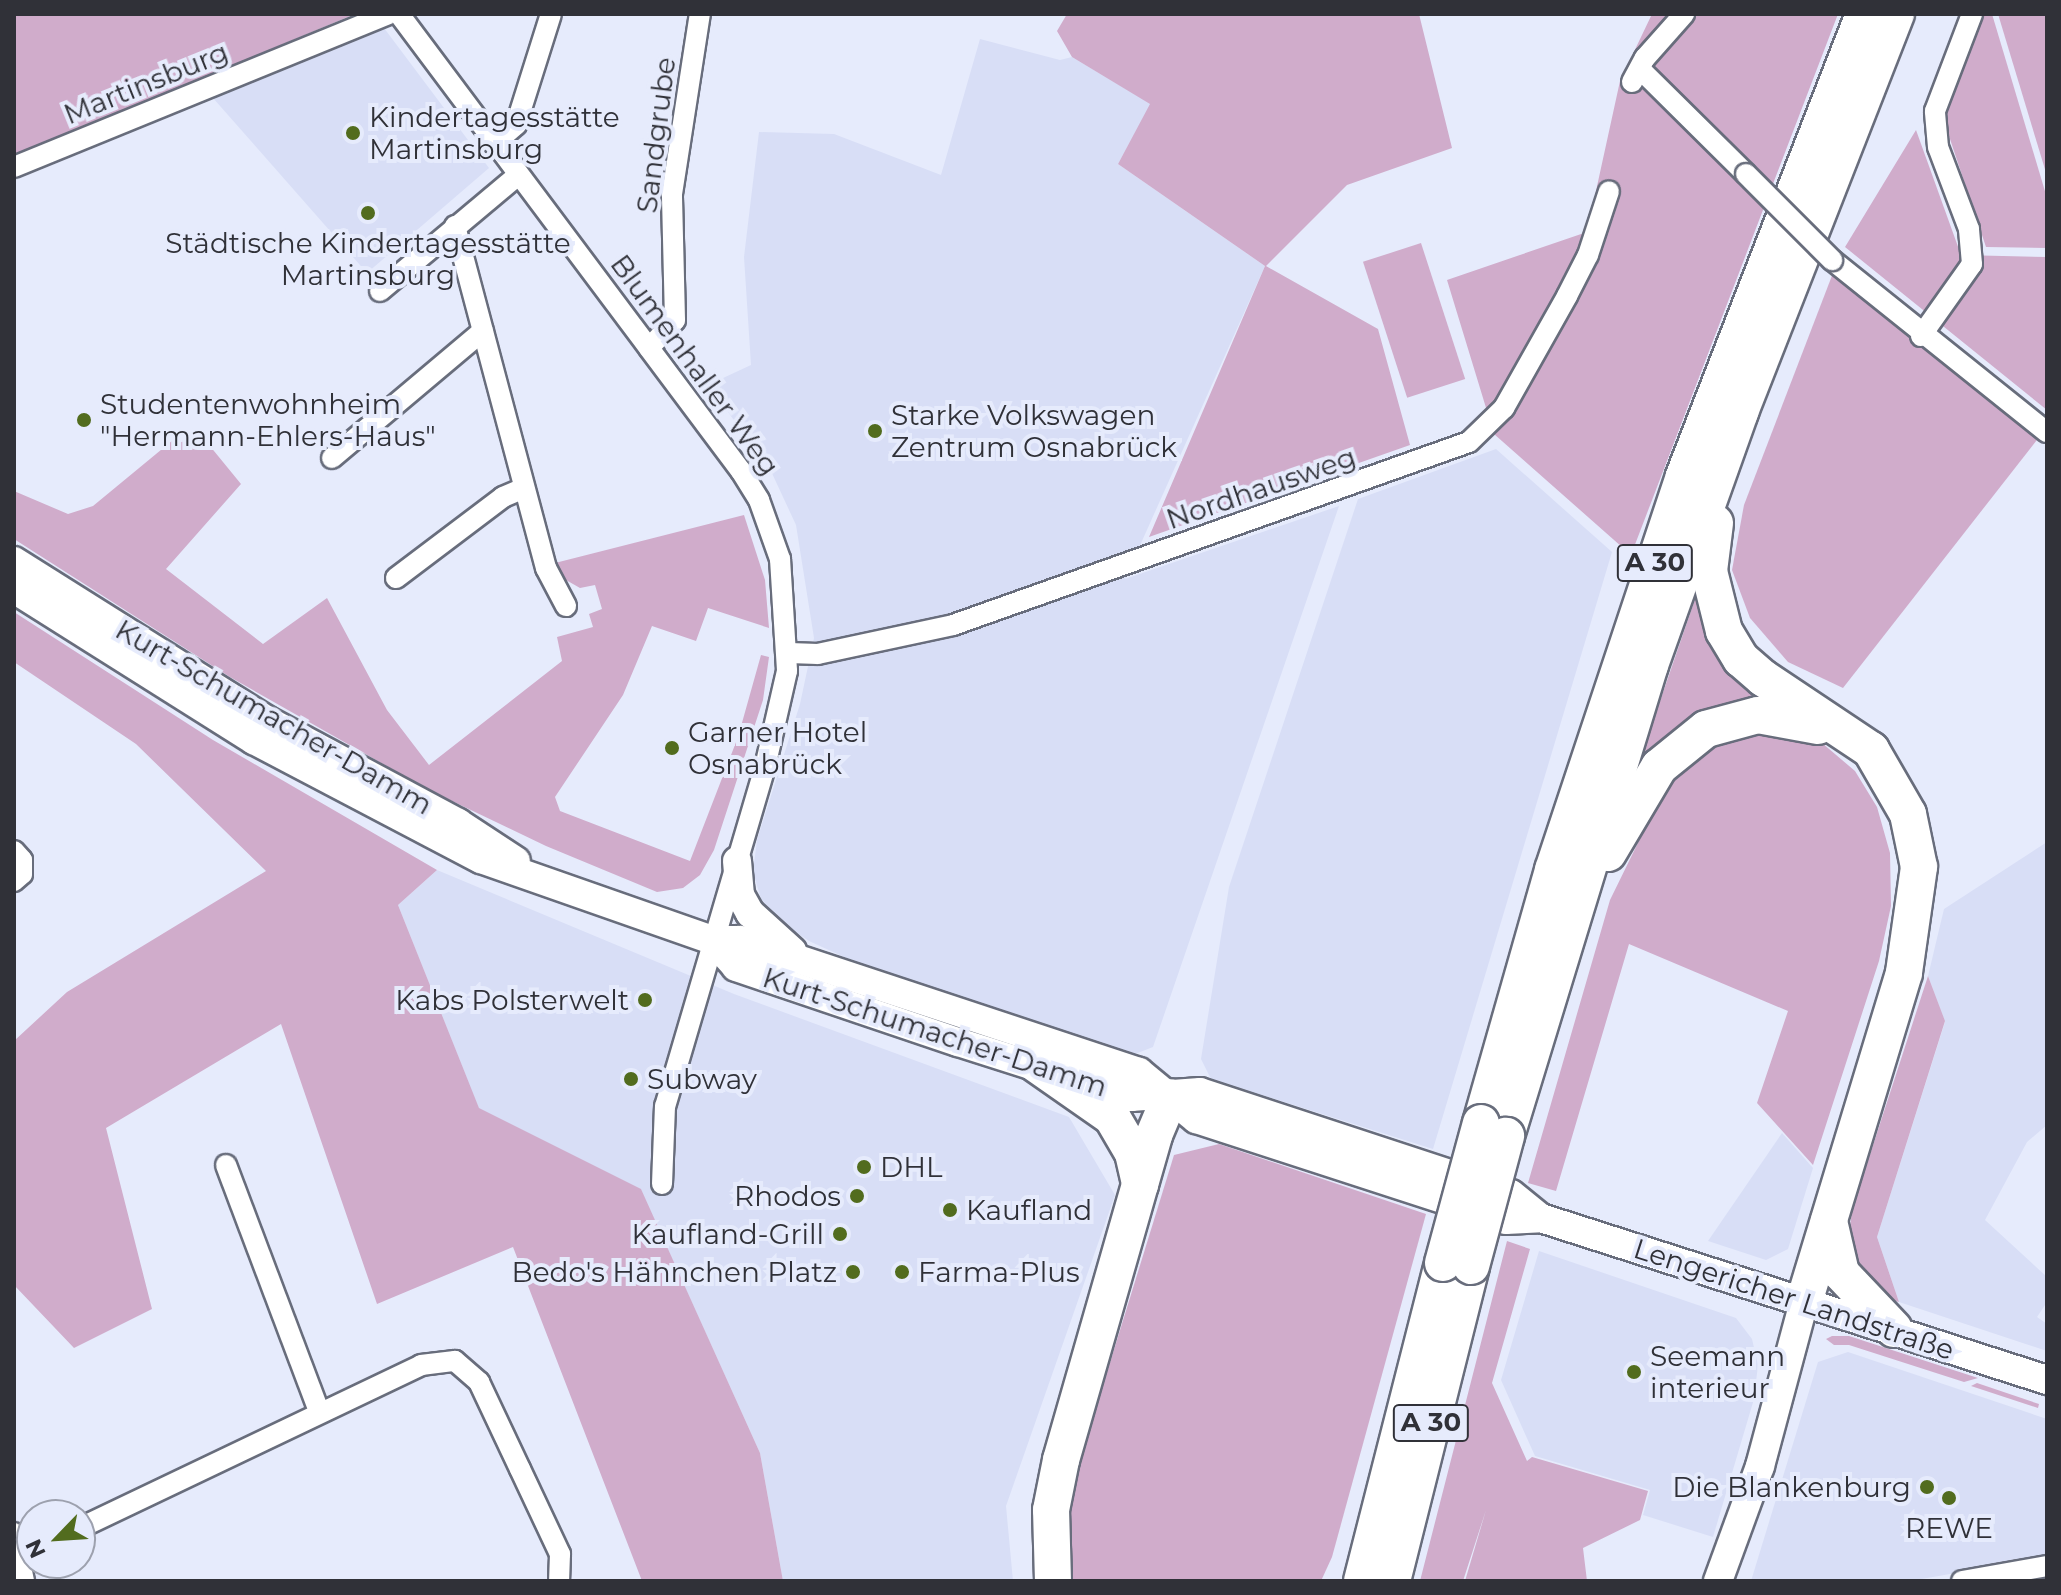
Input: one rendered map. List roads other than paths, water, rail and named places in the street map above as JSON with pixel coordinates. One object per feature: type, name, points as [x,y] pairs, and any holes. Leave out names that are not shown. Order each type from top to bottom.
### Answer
[{"type":"highway","name":"A 30","points":[[1392,1581],[1457,1264],[1493,1129],[1553,870],[1684,476],[1864,14]]},
{"type":"highway","name":"A 30","points":[[1493,1129],[1573,908],[1650,665],[1740,412],[1896,14]]},
{"type":"highway","points":[[1740,412],[1709,571],[1724,631],[1741,659],[1763,678],[1854,737],[1885,768],[1908,814],[1919,867],[1918,902],[1904,973],[1804,1302]]},
{"type":"highway","points":[[1573,908],[1659,767],[1706,729],[1773,715],[1854,737]]},
{"type":"highway","points":[[1036,1064],[1112,1117],[1133,1153],[1140,1184]]},
{"type":"highway","points":[[1053,1581],[1051,1510],[1061,1460],[1140,1184],[1170,1097]]},
{"type":"highway","points":[[1829,1215],[1841,1273],[1894,1329]]},
{"type":"highway","name":"A 30","points":[[1362,1581],[1388,1468],[1457,1264]]},
{"type":"highway","points":[[1339,1581],[1360,1514],[1388,1468]]},
{"type":"main road","name":"Kurt-Schumacher-Damm","points":[[14,561],[268,721],[458,823],[533,874]]},
{"type":"main road","name":"Kurt-Schumacher-Damm","points":[[14,589],[254,740],[387,813],[481,859],[533,874],[712,940],[740,940],[1139,1072],[1196,1119],[1426,1182]]},
{"type":"main road","points":[[737,861],[740,895],[750,913],[805,962]]},
{"type":"main road","name":"Kurt-Schumacher-Damm","points":[[712,940],[736,967],[1131,1097],[1170,1097]]},
{"type":"main road","name":"Lengericher Landstraße","points":[[1426,1182],[1511,1194],[1541,1218],[2047,1380]]},
{"type":"main road","points":[[1718,1581],[1760,1466],[1804,1302]]},
{"type":"street","name":"Martinsburg","points":[[14,167],[388,14]]},
{"type":"street","name":"Blumenhaller Weg","points":[[399,14],[759,500],[780,559],[789,653],[765,767],[665,1106],[662,1184]]},
{"type":"street","points":[[494,144],[516,125],[551,14]]},
{"type":"street","name":"Sandgrube","points":[[649,348],[675,320],[672,194],[700,14]]},
{"type":"street","points":[[1684,14],[1645,58],[1637,77],[1746,174],[1832,260],[1921,336],[2047,432]]},
{"type":"street","points":[[1921,336],[1972,264],[1969,229],[1938,147],[1935,111],[1972,14]]},
{"type":"street","points":[[380,291],[518,175]]},
{"type":"street","name":"Nordhausweg","points":[[789,653],[818,654],[953,625],[1469,442],[1504,408],[1567,296],[1609,191]]},
{"type":"street","points":[[455,226],[546,568],[566,606]]},
{"type":"street","points":[[332,458],[483,331]]},
{"type":"street","points":[[396,578],[503,497],[524,488]]},
{"type":"street","points":[[14,881],[22,874],[18,855],[39,845]]},
{"type":"street","points":[[226,1165],[319,1411]]},
{"type":"street","points":[[96,1520],[319,1411],[421,1365],[455,1361],[479,1382],[560,1554],[559,1581]]},
{"type":"street","points":[[1962,1581],[2047,1566]]},
{"type":"place","name":"Kindertagesstätte Martinsburg","points":[[353,133]]},
{"type":"place","name":"Städtische Kindertagesstätte Martinsburg","points":[[368,213]]},
{"type":"place","name":"Studentenwohnheim \"Hermann-Ehlers-Haus\"","points":[[84,420]]},
{"type":"place","name":"Starke Volkswagen Zentrum Osnabrück","points":[[875,431]]},
{"type":"place","name":"Garner Hotel Osnabrück","points":[[672,748]]},
{"type":"place","name":"Kabs Polsterwelt","points":[[645,1000]]},
{"type":"place","name":"Subway","points":[[631,1079]]},
{"type":"place","name":"DHL","points":[[864,1167]]},
{"type":"place","name":"Rhodos","points":[[857,1196]]},
{"type":"place","name":"Kaufland","points":[[950,1210]]},
{"type":"place","name":"Kaufland-Grill","points":[[840,1234]]},
{"type":"place","name":"Bedo's Hähnchen Platz","points":[[853,1272]]},
{"type":"place","name":"Farma-Plus","points":[[902,1272]]},
{"type":"place","name":"Seemann interieur","points":[[1634,1372]]},
{"type":"place","name":"Die Blankenburg","points":[[1927,1487]]},
{"type":"place","name":"REWE","points":[[1949,1498]]}]
